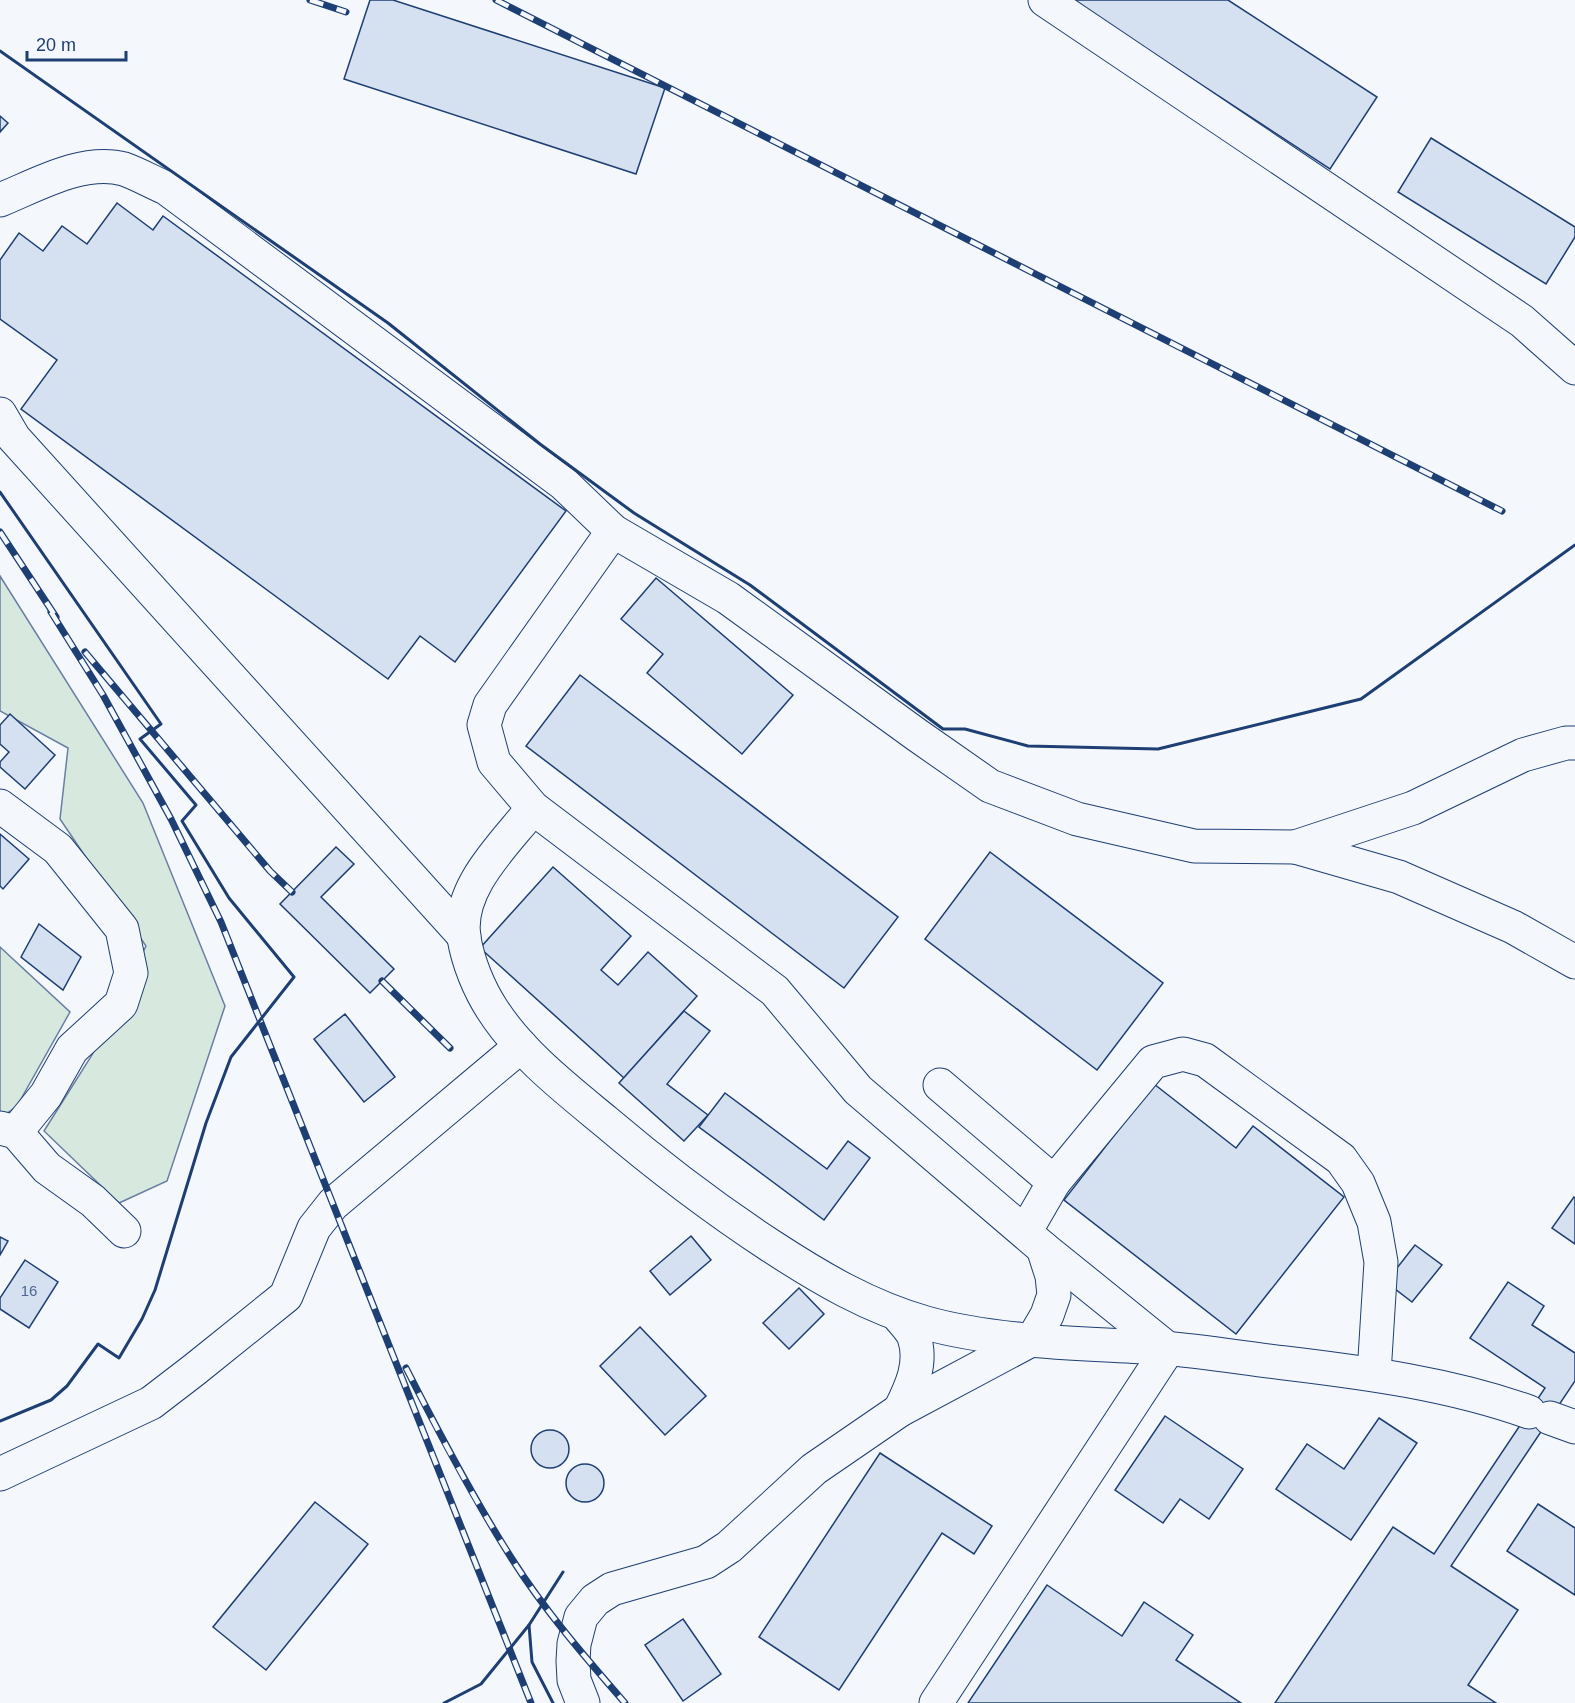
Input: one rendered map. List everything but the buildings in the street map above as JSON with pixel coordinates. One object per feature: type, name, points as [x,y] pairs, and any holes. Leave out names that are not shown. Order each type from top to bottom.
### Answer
[{"type":"street","points":[[1045,0],[1522,321],[1575,368]]},
{"type":"street","points":[[0,200],[81,168],[103,166],[124,169],[166,188],[564,484],[613,531],[728,598],[990,786],[1077,819],[1194,846],[1295,847],[1399,878],[1513,927],[1575,962]]},
{"type":"street","points":[[0,414],[14,438],[464,936]]},
{"type":"street","points":[[613,531],[490,705],[484,726],[494,762],[533,807],[775,991],[858,1090],[1034,1240],[1168,1349]]},
{"type":"street","points":[[1295,847],[1413,807],[1523,755],[1566,743],[1575,743]]},
{"type":"street","points":[[0,806],[58,849],[122,929],[131,973],[122,1004],[72,1049],[46,1095],[8,1130],[48,1168],[93,1201],[124,1231]]},
{"type":"street","points":[[533,807],[478,877],[466,901],[464,936],[473,970],[491,1008],[521,1047],[651,1160],[745,1229],[810,1272],[848,1293],[897,1314],[928,1324],[968,1332],[1168,1349],[1374,1374],[1451,1388],[1551,1419]]},
{"type":"street","points":[[0,1474],[151,1403],[286,1296],[314,1228],[333,1204],[521,1047]]},
{"type":"street","points":[[583,1703],[574,1680],[574,1644],[581,1617],[596,1600],[612,1589],[706,1562],[729,1547],[814,1469],[900,1410],[1033,1339],[1047,1315],[1054,1295],[1052,1276],[1034,1240],[1054,1182],[1153,1062],[1183,1054],[1205,1060],[1341,1159],[1358,1183],[1374,1222],[1381,1262],[1374,1374]]},
{"type":"street","points":[[940,1085],[1054,1182]]},
{"type":"street","points":[[897,1314],[914,1335],[917,1352],[916,1369],[911,1388],[900,1410]]},
{"type":"street","points":[[936,1703],[1168,1349]]},
{"type":"shaded area","points":[[0,576],[143,803],[225,1006],[167,1181],[119,1203],[44,1131],[92,1055],[146,946],[60,819],[68,748],[0,711]]},
{"type":"shaded area","points":[[0,947],[70,1012],[17,1106],[3,1116],[0,1115]]},
{"type":"railway","points":[[310,0],[346,12]]},
{"type":"railway","points":[[496,0],[1502,511]]},
{"type":"railway","points":[[0,532],[56,617]]},
{"type":"railway","points":[[51,612],[103,695],[171,819],[221,922],[531,1703]]},
{"type":"railway","points":[[85,652],[270,871],[292,892]]},
{"type":"railway","points":[[382,981],[450,1048]]},
{"type":"railway","points":[[406,1368],[457,1465],[512,1559],[580,1651],[625,1703]]},
{"type":"wall","points":[[0,51],[388,323],[540,444],[634,513],[750,585],[943,729],[965,729],[1028,746],[1158,749],[1361,699],[1575,545]]},
{"type":"wall","points":[[0,492],[161,724],[140,739],[196,805],[182,821],[229,898],[294,977],[231,1057],[206,1123],[155,1290],[142,1319],[119,1358],[98,1344],[67,1386],[51,1400],[0,1421]]},
{"type":"wall","points":[[444,1703],[481,1684],[529,1625],[563,1572]]},
{"type":"wall","points":[[529,1625],[532,1662],[553,1703]]}]
